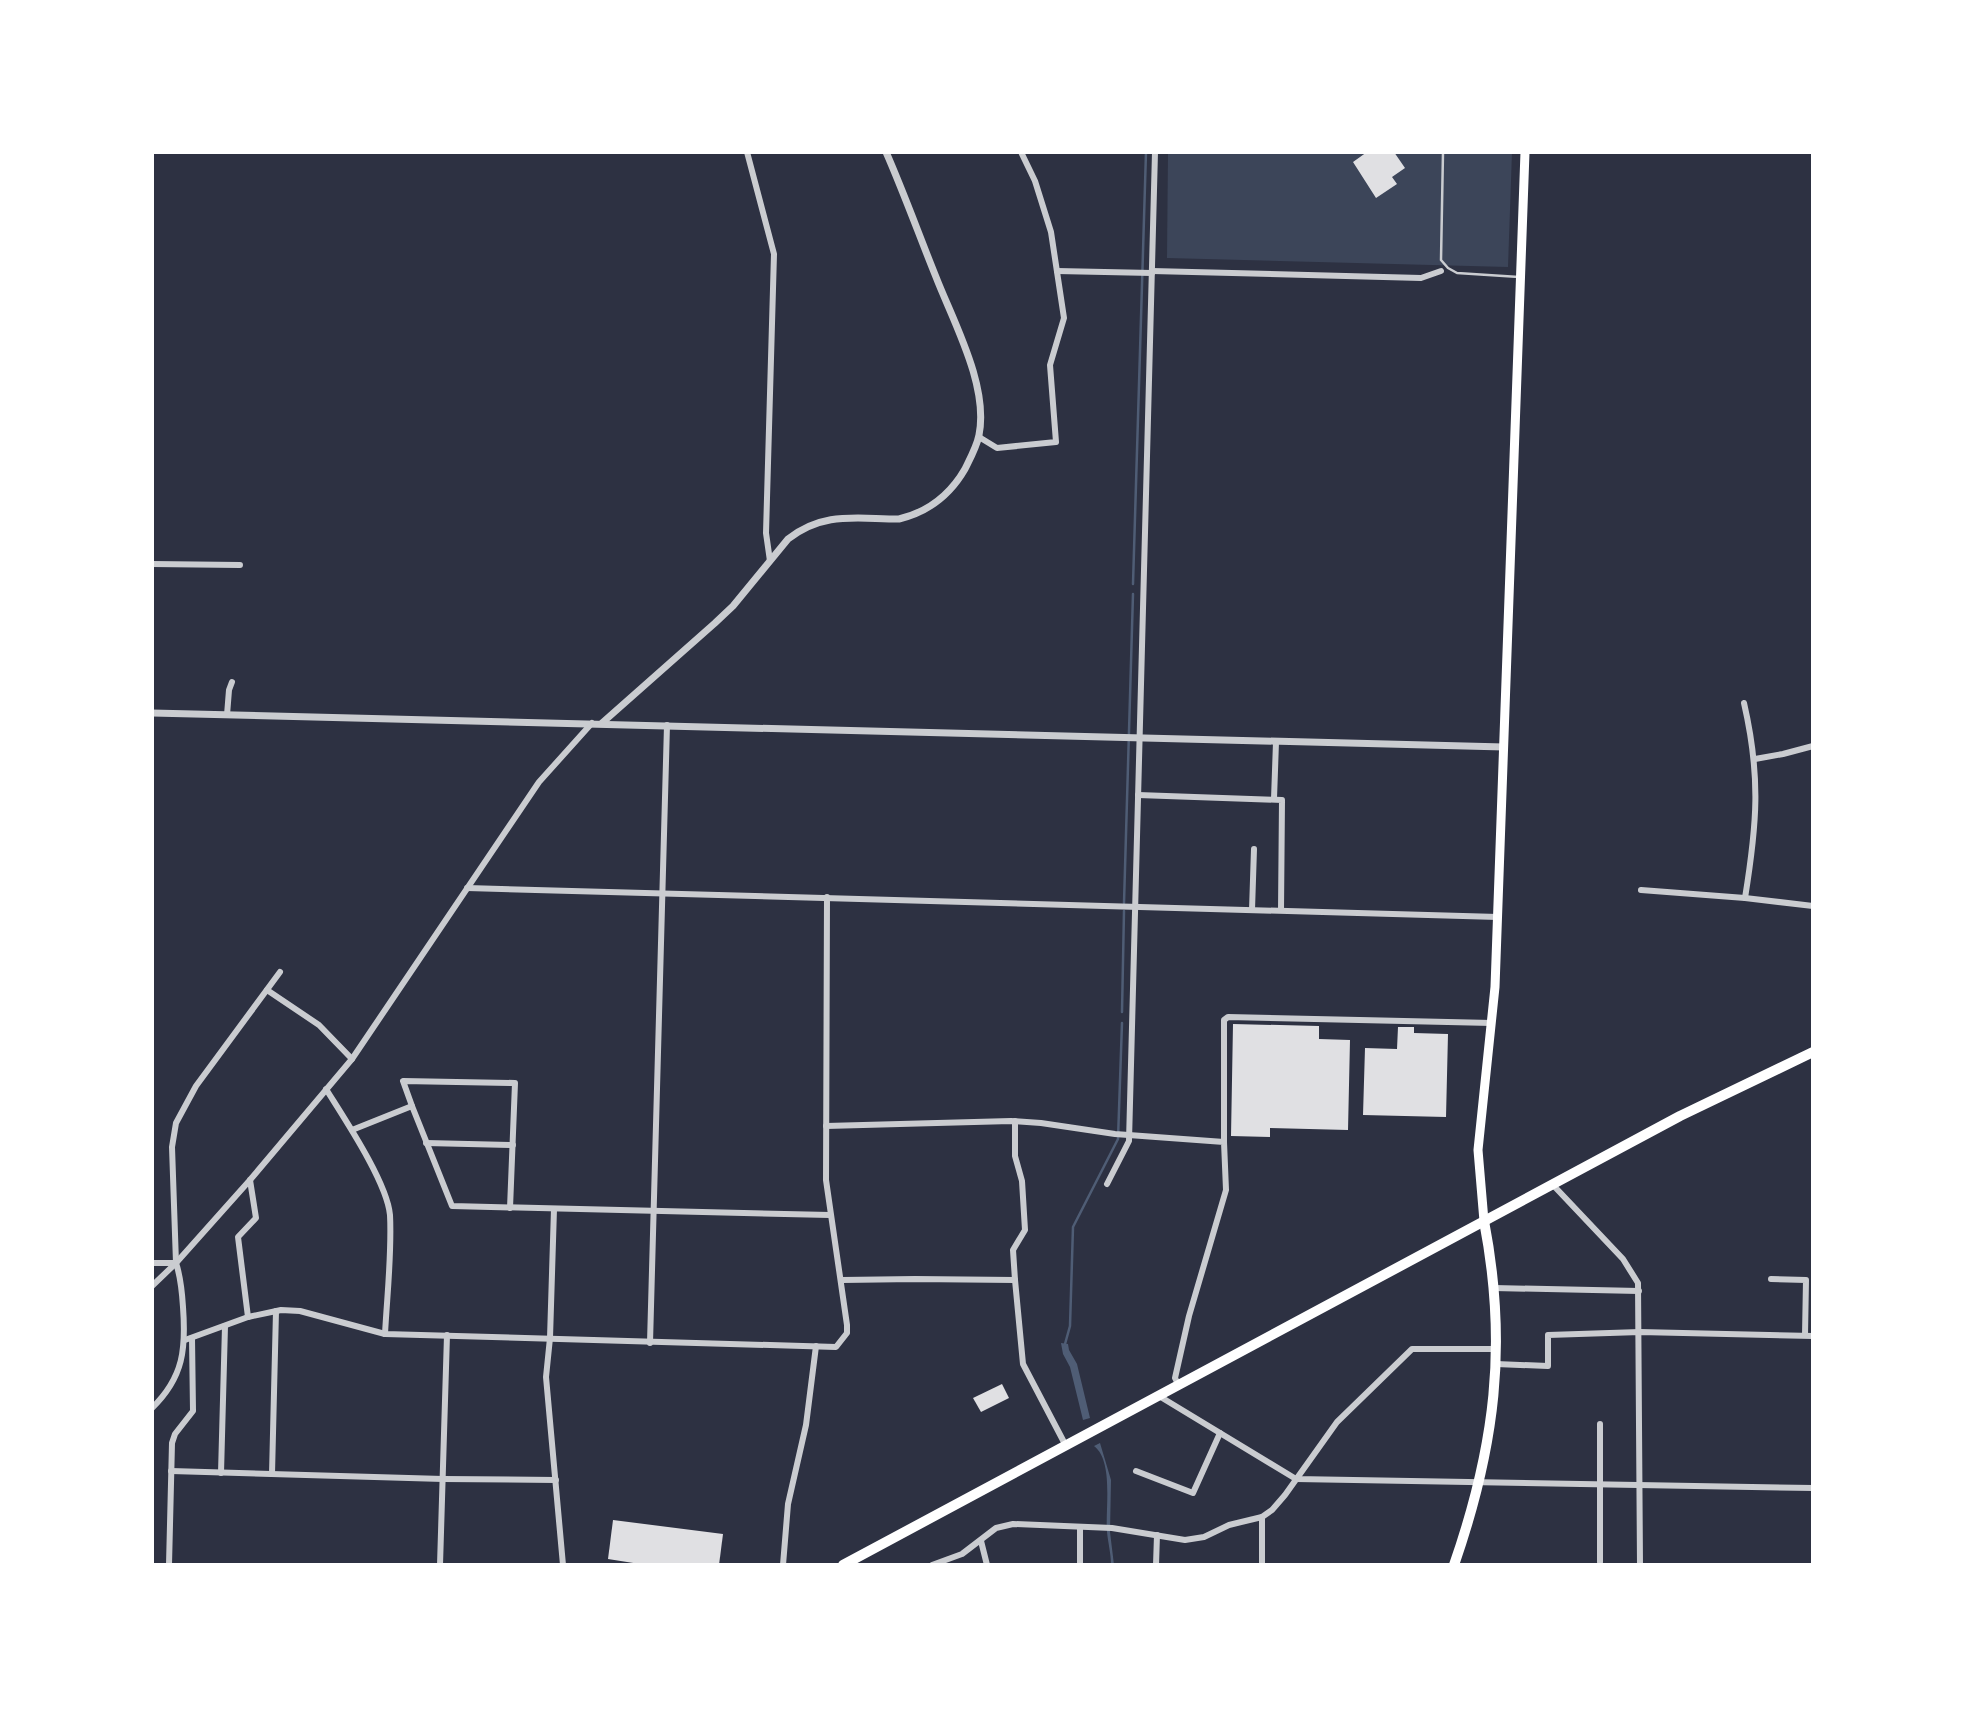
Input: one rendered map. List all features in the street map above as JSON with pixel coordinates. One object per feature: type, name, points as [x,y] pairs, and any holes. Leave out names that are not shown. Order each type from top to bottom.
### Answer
[{"type":"main road","points":[[1454,1565],[1480,1483],[1491,1421],[1496,1364],[1494,1289],[1484,1221],[1478,1150],[1492,1023],[1498,916],[1525,152]]},
{"type":"main road","points":[[843,1565],[1680,1116],[1813,1052]]},
{"type":"street","points":[[747,152],[774,254],[766,533],[770,561]]},
{"type":"street","points":[[602,723],[733,606],[788,539],[812,524],[834,519],[909,517],[937,503],[959,480],[979,437],[980,398],[965,349],[886,152]]},
{"type":"street","points":[[979,437],[997,448],[1056,442],[1050,365],[1064,318],[1045,211],[1021,152]]},
{"type":"street","points":[[1107,1184],[1129,1141],[1122,1134],[1138,795],[1147,272],[1155,152]]},
{"type":"street","points":[[1057,271],[1421,278],[1441,271]]},
{"type":"street","points":[[152,564],[240,565]]},
{"type":"street","points":[[227,715],[232,682]]},
{"type":"street","points":[[1744,703],[1755,759],[1755,836],[1745,898]]},
{"type":"street","points":[[152,713],[1504,747]]},
{"type":"street","points":[[152,1286],[250,1180],[352,1059],[539,782],[592,723]]},
{"type":"street","points":[[650,1343],[667,725]]},
{"type":"street","points":[[1274,799],[1276,742]]},
{"type":"street","points":[[1755,759],[1813,746]]},
{"type":"street","points":[[1138,795],[1282,800],[1281,910]]},
{"type":"street","points":[[1252,910],[1254,849]]},
{"type":"street","points":[[467,888],[1498,916]]},
{"type":"street","points":[[1641,890],[1813,906]]},
{"type":"street","points":[[189,1339],[248,1317],[276,1311],[300,1311],[385,1334],[836,1347],[847,1333],[842,1280],[826,1180],[827,898]]},
{"type":"street","points":[[169,1565],[172,1439],[193,1411],[194,1401],[181,1277],[176,1263],[172,1147],[176,1123],[196,1086],[281,972]]},
{"type":"street","points":[[267,990],[319,1025],[352,1059]]},
{"type":"street","points":[[1178,1384],[1175,1378],[1189,1316],[1226,1190],[1224,1020],[1227,1017],[1492,1023]]},
{"type":"street","points":[[510,1208],[515,1083],[403,1081],[452,1206],[510,1208],[653,1212],[831,1215]]},
{"type":"street","points":[[326,1089],[352,1130],[383,1191],[390,1213],[385,1334]]},
{"type":"street","points":[[352,1130],[412,1106]]},
{"type":"street","points":[[826,1126],[1015,1121],[1122,1134],[1224,1142]]},
{"type":"street","points":[[1015,1121],[1014,1156],[1022,1181],[1025,1230],[1013,1250],[1023,1364],[1066,1446]]},
{"type":"street","points":[[426,1143],[513,1145]]},
{"type":"street","points":[[248,1317],[238,1237],[256,1218],[250,1180]]},
{"type":"street","points":[[1553,1185],[1623,1259],[1639,1283],[1640,1565]]},
{"type":"street","points":[[554,1209],[550,1338],[546,1377],[563,1565]]},
{"type":"street","points":[[152,1263],[176,1263]]},
{"type":"street","points":[[1771,1279],[1806,1280],[1805,1335]]},
{"type":"street","points":[[842,1280],[1015,1280]]},
{"type":"street","points":[[1494,1289],[1639,1291]]},
{"type":"street","points":[[272,1474],[276,1311]]},
{"type":"street","points":[[221,1472],[225,1326]]},
{"type":"street","points":[[1496,1364],[1548,1366],[1548,1335],[1640,1332],[1813,1335]]},
{"type":"street","points":[[440,1565],[447,1335]]},
{"type":"street","points":[[152,1408],[174,1381],[189,1339]]},
{"type":"street","points":[[783,1565],[788,1504],[806,1426],[816,1346]]},
{"type":"street","points":[[932,1565],[962,1554],[996,1528],[1013,1524],[1109,1528],[1185,1540],[1204,1537],[1229,1525],[1262,1517],[1272,1510],[1337,1422],[1412,1349],[1496,1349]]},
{"type":"street","points":[[1157,1395],[1296,1479],[1813,1488]]},
{"type":"street","points":[[1600,1424],[1600,1562]]},
{"type":"street","points":[[1136,1471],[1193,1493],[1220,1433]]},
{"type":"street","points":[[171,1471],[556,1480]]},
{"type":"street","points":[[1262,1517],[1262,1565]]},
{"type":"street","points":[[1080,1527],[1080,1564]]},
{"type":"street","points":[[1156,1565],[1157,1535]]},
{"type":"street","points":[[981,1541],[987,1565]]},
{"type":"lane","points":[[1443,152],[1441,260],[1457,273],[1522,278]]},
{"type":"shaded area","points":[[1168,152],[1512,152],[1508,267],[1167,258]]},
{"type":"shaded area","points":[[1061,1343],[1068,1344],[1077,1364],[1090,1418],[1083,1420]]},
{"type":"shaded area","points":[[1100,1443],[1111,1480],[1110,1532],[1114,1565],[1111,1565],[1107,1532],[1106,1474],[1100,1453],[1094,1446]]},
{"type":"building","points":[[1367,152],[1394,152],[1405,168],[1392,177],[1397,184],[1376,198],[1353,162]]},
{"type":"building","points":[[1233,1024],[1319,1026],[1319,1039],[1350,1040],[1348,1130],[1270,1128],[1270,1137],[1231,1136]]},
{"type":"building","points":[[1398,1027],[1414,1027],[1414,1033],[1448,1034],[1446,1117],[1363,1115],[1365,1048],[1397,1049]]},
{"type":"building","points":[[1002,1384],[1009,1398],[981,1412],[973,1398]]},
{"type":"building","points":[[613,1520],[723,1534],[719,1565],[646,1565],[608,1559]]},
{"type":"waterway","points":[[1133,584],[1146,152]]},
{"type":"waterway","points":[[1124,903],[1133,594]]},
{"type":"waterway","points":[[1122,1012],[1124,911]]},
{"type":"waterway","points":[[1065,1344],[1070,1326],[1073,1227],[1118,1139],[1122,1023]]}]
